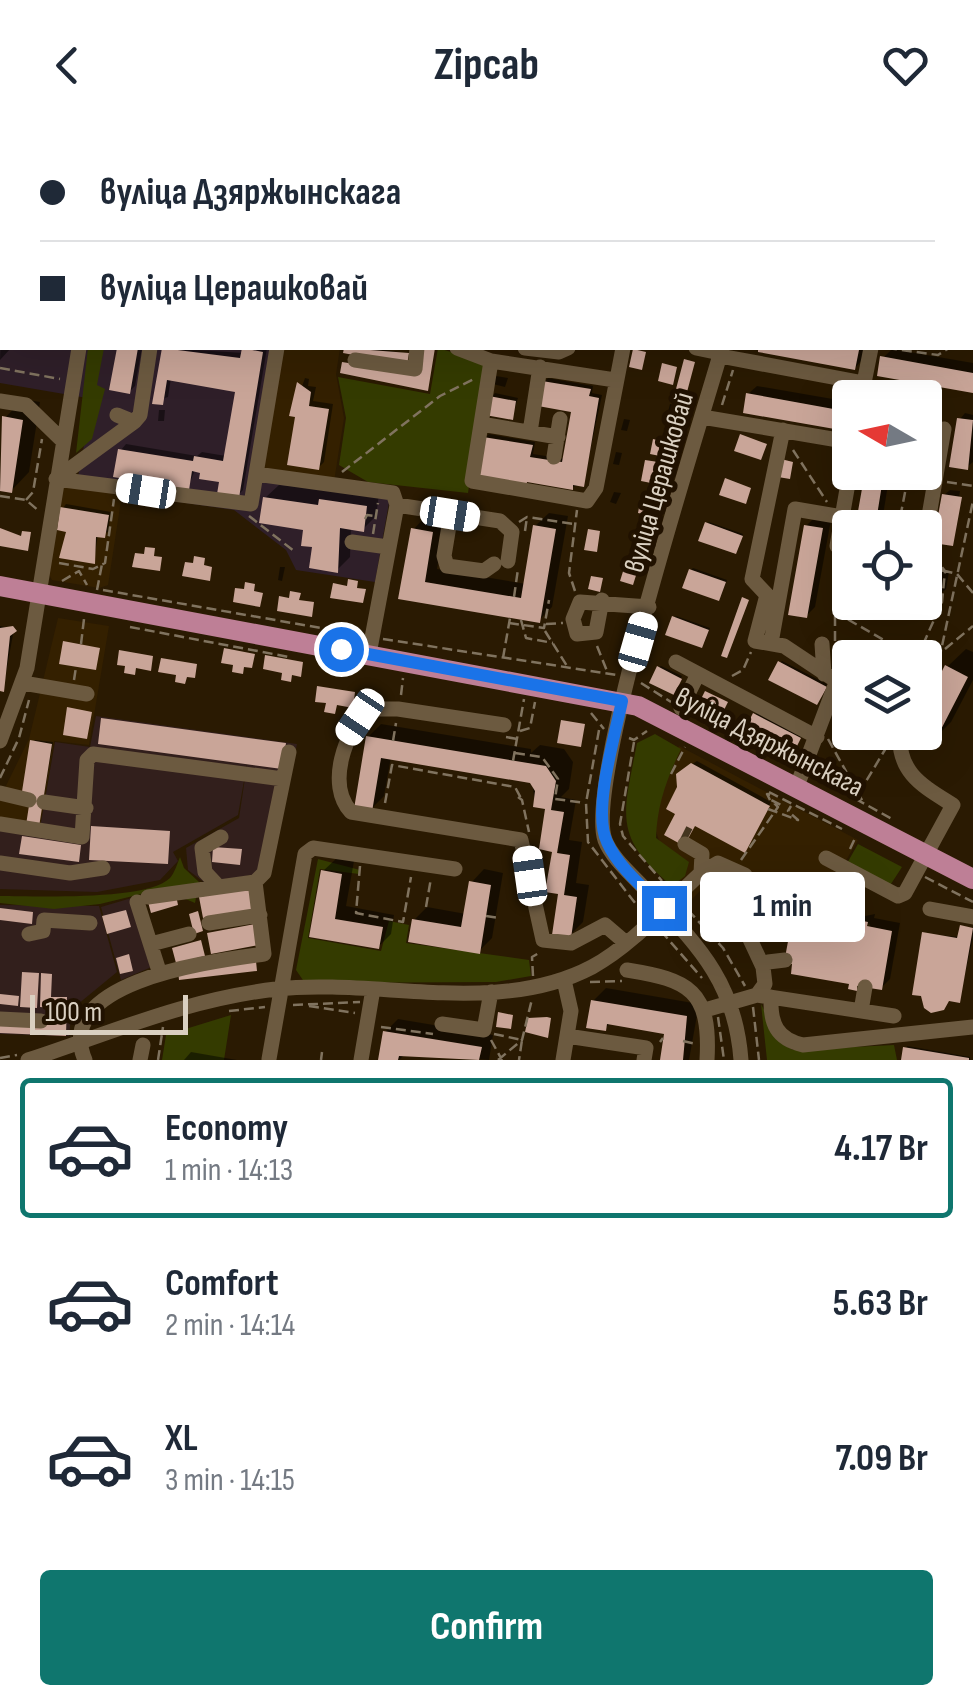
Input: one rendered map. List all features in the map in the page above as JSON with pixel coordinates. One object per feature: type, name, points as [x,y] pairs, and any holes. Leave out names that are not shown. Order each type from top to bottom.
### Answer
[{"type":"main road","name":"вуліца Дзяржынскага","points":[[0,586],[49,590],[371,645],[622,701],[653,712],[923,861],[973,879]]},
{"type":"street","points":[[0,741],[23,683],[49,590],[60,438],[80,350]]},
{"type":"street","points":[[56,478],[140,415],[150,350]]},
{"type":"street","points":[[56,478],[248,506],[277,350]]},
{"type":"street","points":[[355,360],[414,369],[417,350]]},
{"type":"street","points":[[460,350],[490,366],[540,367],[615,380]]},
{"type":"street","points":[[490,366],[472,480],[587,500],[596,488],[623,350]]},
{"type":"street","points":[[865,380],[871,350]]},
{"type":"street","points":[[725,354],[832,382]]},
{"type":"street","name":"вуліца Церашковай","points":[[725,354],[622,701],[602,806],[604,836],[615,856],[702,952],[732,1002],[741,1060]]},
{"type":"street","points":[[530,432],[540,367]]},
{"type":"street","points":[[0,401],[26,405],[60,438]]},
{"type":"street","points":[[117,415],[134,422]]},
{"type":"street","points":[[707,417],[832,439]]},
{"type":"street","points":[[554,457],[560,418]]},
{"type":"street","points":[[482,424],[558,436]]},
{"type":"street","points":[[942,440],[944,428]]},
{"type":"street","points":[[763,642],[766,595],[752,579],[783,432]]},
{"type":"street","points":[[256,474],[393,493],[397,504],[371,645]]},
{"type":"street","points":[[397,504],[500,521],[512,532],[501,563],[484,571],[447,566],[444,556],[450,514]]},
{"type":"street","points":[[763,642],[795,510],[832,516]]},
{"type":"street","points":[[352,542],[388,548]]},
{"type":"street","points":[[595,600],[592,636],[578,634],[572,622],[576,605],[595,600],[649,607]]},
{"type":"street","points":[[763,642],[784,646],[832,679]]},
{"type":"street","points":[[822,644],[832,669]]},
{"type":"street","points":[[676,662],[817,737]]},
{"type":"street","points":[[681,708],[703,677]]},
{"type":"street","points":[[23,683],[87,694]]},
{"type":"street","points":[[795,790],[832,696]]},
{"type":"street","points":[[511,729],[398,709],[369,710],[348,735],[339,782],[343,803],[351,812],[521,840],[543,940],[571,943],[605,926],[626,943]]},
{"type":"street","points":[[826,858],[900,896],[953,805],[911,778],[901,750]]},
{"type":"street","points":[[159,971],[142,900],[254,882],[264,873],[289,752]]},
{"type":"street","points":[[1,832],[82,837],[88,760],[93,754],[283,779]]},
{"type":"street","points":[[0,793],[86,808]]},
{"type":"street","points":[[219,887],[204,872],[202,848],[221,837]]},
{"type":"street","points":[[687,840],[702,854],[702,873],[742,922],[764,967],[765,984],[760,996],[786,1041],[803,1045],[973,1027]]},
{"type":"street","points":[[294,997],[305,854],[314,848],[455,870]]},
{"type":"street","points":[[0,863],[70,873],[103,868]]},
{"type":"street","points":[[28,1060],[157,1012],[294,997],[372,1008],[564,980],[626,943],[718,863],[740,873]]},
{"type":"street","points":[[85,1060],[78,1044],[80,1029],[94,1009],[159,971],[264,954],[254,882]]},
{"type":"street","points":[[930,910],[973,916]]},
{"type":"street","points":[[210,923],[260,915]]},
{"type":"street","points":[[29,934],[42,931],[44,920],[90,923]]},
{"type":"street","points":[[742,922],[790,928]]},
{"type":"street","points":[[152,944],[190,934]]},
{"type":"street","points":[[764,967],[768,962],[785,960]]},
{"type":"street","points":[[632,977],[675,978],[704,1010],[707,1060]]},
{"type":"street","points":[[563,1060],[571,1012],[564,980]]},
{"type":"street","points":[[861,1010],[865,987]]},
{"type":"street","points":[[442,1030],[484,1030],[490,992]]},
{"type":"street","points":[[704,1010],[760,996],[894,1016]]},
{"type":"street","points":[[269,1059],[278,1006],[294,997]]},
{"type":"street","points":[[361,1060],[372,1008]]},
{"type":"street","points":[[0,1019],[41,1020]]},
{"type":"street","points":[[567,1036],[646,1048],[644,1060]]},
{"type":"path","points":[[901,350],[938,355],[946,350]]},
{"type":"path","points":[[707,417],[719,415],[725,354]]},
{"type":"path","points":[[326,484],[440,396],[490,366]]},
{"type":"path","points":[[0,368],[71,381]]},
{"type":"path","points":[[783,432],[834,510]]},
{"type":"path","points":[[26,500],[34,492],[42,440],[60,438]]},
{"type":"path","points":[[942,481],[973,486]]},
{"type":"path","points":[[98,586],[116,486]]},
{"type":"path","points":[[371,545],[380,491]]},
{"type":"path","points":[[0,496],[26,500],[42,514]]},
{"type":"path","points":[[944,650],[973,501]]},
{"type":"path","points":[[366,519],[367,514],[376,516]]},
{"type":"path","points":[[512,532],[527,517],[575,524],[570,573],[575,591],[595,600]]},
{"type":"path","points":[[256,523],[294,551]]},
{"type":"path","points":[[48,561],[78,569],[102,564]]},
{"type":"path","points":[[932,640],[942,602],[942,567]]},
{"type":"path","points":[[63,581],[78,569]]},
{"type":"path","points":[[78,569],[87,585]]},
{"type":"path","points":[[942,571],[957,574],[973,593]]},
{"type":"path","points":[[49,590],[68,587]]},
{"type":"path","points":[[79,589],[109,588],[371,645],[619,675]]},
{"type":"path","points":[[546,603],[544,626],[568,668]]},
{"type":"path","points":[[81,644],[85,613]]},
{"type":"path","points":[[849,620],[884,640]]},
{"type":"path","points":[[520,622],[526,638],[552,642]]},
{"type":"path","points":[[498,625],[572,622]]},
{"type":"path","points":[[503,660],[509,623]]},
{"type":"path","points":[[944,650],[973,626]]},
{"type":"path","points":[[592,636],[607,673]]},
{"type":"path","points":[[703,677],[729,678],[743,670],[763,642]]},
{"type":"path","points":[[640,683],[681,708],[857,835],[850,848]]},
{"type":"path","points":[[513,760],[511,729],[524,699]]},
{"type":"path","points":[[511,729],[530,728],[535,701]]},
{"type":"path","points":[[582,710],[597,718],[600,728],[607,730]]},
{"type":"path","points":[[650,729],[634,740],[620,824],[623,836],[662,881]]},
{"type":"path","points":[[624,736],[634,740]]},
{"type":"path","points":[[671,774],[686,745],[674,738]]},
{"type":"path","points":[[858,794],[885,750]]},
{"type":"path","points":[[514,753],[542,758],[558,779],[555,799],[586,803]]},
{"type":"path","points":[[384,808],[391,762],[510,786],[520,798],[530,838]]},
{"type":"path","points":[[510,780],[510,786]]},
{"type":"path","points":[[760,787],[782,805],[795,790]]},
{"type":"path","points":[[768,809],[798,820],[800,817],[788,811],[795,790]]},
{"type":"path","points":[[795,790],[900,823]]},
{"type":"path","points":[[740,873],[776,809],[773,798]]},
{"type":"path","points":[[923,861],[924,877],[973,902]]},
{"type":"path","points":[[359,865],[362,870],[356,913],[404,922],[411,874],[431,878],[426,907]]},
{"type":"path","points":[[818,907],[857,917]]},
{"type":"path","points":[[688,910],[760,996],[759,1060]]},
{"type":"path","points":[[486,916],[499,918]]},
{"type":"path","points":[[532,957],[533,985]]},
{"type":"path","points":[[590,982],[632,977]]},
{"type":"path","points":[[518,1060],[533,996],[520,998]]},
{"type":"path","points":[[294,997],[372,1008]]},
{"type":"path","points":[[225,1011],[278,1006],[294,997],[372,1008],[442,1030]]},
{"type":"path","points":[[152,1028],[163,1025],[158,1060]]},
{"type":"path","points":[[486,1032],[522,1040],[501,1059],[486,1032]]},
{"type":"path","points":[[476,1041],[494,1044]]},
{"type":"path","points":[[321,1060],[322,1052]]},
{"type":"shaded area","points":[[0,350],[281,350],[260,475],[390,497],[375,582],[296,570],[286,550],[234,510],[76,487],[93,399],[0,383]]},
{"type":"shaded area","points":[[281,350],[340,350],[336,374],[344,418],[333,488],[260,475]]},
{"type":"shaded area","points":[[62,485],[122,494],[108,585],[99,588],[52,580],[48,573]]},
{"type":"shaded area","points":[[58,618],[109,626],[89,745],[54,741],[40,828],[0,823],[0,798],[29,739]]},
{"type":"shaded area","points":[[96,716],[297,744],[276,850],[258,874],[205,883],[188,870],[186,848],[239,818],[249,752],[238,815],[173,852],[178,861],[160,880],[97,892],[0,889],[0,824],[40,828],[55,742],[90,747]]},
{"type":"shaded area","points":[[679,746],[858,840],[817,910],[783,919],[720,884],[715,876],[690,901],[672,880],[651,816]]},
{"type":"shaded area","points":[[135,897],[154,966],[121,980],[101,907]]},
{"type":"shaded area","points":[[0,905],[99,906],[117,972],[72,1009],[69,1036],[0,1034]]},
{"type":"green space","points":[[88,350],[104,350],[97,385],[105,389],[92,439],[76,453]]},
{"type":"green space","points":[[438,350],[487,363],[468,493],[368,482],[339,465],[346,418],[338,377],[430,394]]},
{"type":"green space","points":[[655,734],[681,749],[664,792],[656,838],[689,862],[685,876],[672,886],[639,852],[627,822],[628,788],[637,743]]},
{"type":"green space","points":[[858,844],[902,867],[889,887],[846,865]]},
{"type":"green space","points":[[180,857],[184,868],[199,882],[195,903],[162,889],[100,904],[54,909],[0,903],[0,896],[89,896],[138,891],[170,878]]},
{"type":"green space","points":[[318,859],[360,870],[359,874],[320,869],[308,938],[381,951],[389,921],[409,925],[406,943],[529,960],[531,976],[496,982],[305,983],[296,970]]},
{"type":"green space","points":[[761,1004],[781,1043],[793,1050],[894,1045],[897,1060],[767,1060]]},
{"type":"green space","points":[[231,1015],[224,1060],[162,1060],[166,1035]]},
{"type":"building","points":[[117,350],[138,350],[130,394],[109,390]]},
{"type":"building","points":[[162,350],[240,358],[242,350],[263,352],[239,498],[217,494],[219,482],[199,479],[200,473],[192,471],[189,490],[113,477],[118,449],[193,461],[194,456],[223,461],[235,392],[167,380],[163,405],[152,404]]},
{"type":"building","points":[[370,350],[409,353],[407,365],[343,353]]},
{"type":"building","points":[[422,350],[435,350],[428,391],[340,373],[342,362],[418,374]]},
{"type":"building","points":[[633,350],[646,352],[642,370],[629,367]]},
{"type":"building","points":[[758,350],[859,350],[855,370]]},
{"type":"building","points":[[880,356],[973,373],[973,393],[942,388],[942,380],[877,376]]},
{"type":"building","points":[[684,359],[695,362],[687,392],[676,389]]},
{"type":"building","points":[[662,363],[677,367],[673,385],[658,381]]},
{"type":"building","points":[[542,381],[591,389],[589,396],[599,398],[584,487],[573,485],[573,490],[527,482],[526,487],[476,479],[483,437],[533,445],[530,457],[562,462],[571,412],[538,406]]},
{"type":"building","points":[[297,382],[311,392],[309,406],[329,409],[319,470],[287,465],[295,417],[289,416]]},
{"type":"building","points":[[746,393],[832,409],[832,429],[743,413]]},
{"type":"building","points":[[489,396],[516,401],[513,420],[485,415]]},
{"type":"building","points":[[2,416],[23,420],[12,493],[0,491]]},
{"type":"building","points":[[957,418],[973,420],[968,470],[949,467]]},
{"type":"building","points":[[740,434],[767,444],[761,460],[734,451]]},
{"type":"building","points":[[653,439],[673,444],[670,458],[650,454]]},
{"type":"building","points":[[781,459],[793,462],[790,479],[778,477]]},
{"type":"building","points":[[645,460],[665,463],[661,485],[641,481]]},
{"type":"building","points":[[725,478],[751,488],[746,504],[719,495]]},
{"type":"building","points":[[862,490],[881,490],[878,510],[858,510]]},
{"type":"building","points":[[942,494],[962,497],[953,546],[942,544]]},
{"type":"building","points":[[263,497],[318,505],[319,499],[367,506],[364,532],[340,528],[338,573],[309,568],[312,547],[301,546],[303,530],[259,523]]},
{"type":"building","points":[[640,502],[656,505],[654,516],[638,513]]},
{"type":"building","points":[[60,507],[109,515],[105,538],[96,537],[95,564],[59,558],[66,532],[57,530]]},
{"type":"building","points":[[705,522],[743,536],[736,554],[698,541]]},
{"type":"building","points":[[533,525],[556,529],[540,623],[398,599],[411,528],[433,532],[425,582],[521,598]]},
{"type":"building","points":[[804,525],[823,528],[807,618],[788,615]]},
{"type":"building","points":[[0,528],[21,536],[22,531],[31,532],[28,551],[0,546]]},
{"type":"building","points":[[588,529],[600,531],[597,552],[584,550]]},
{"type":"building","points":[[636,532],[650,535],[647,550],[633,547]]},
{"type":"building","points":[[145,547],[155,548],[154,556],[162,557],[160,571],[132,567],[135,553],[144,554]]},
{"type":"building","points":[[194,556],[205,558],[204,565],[212,567],[210,581],[182,576],[185,562],[193,563]]},
{"type":"building","points":[[625,565],[638,569],[633,585],[620,581]]},
{"type":"building","points":[[689,569],[726,582],[719,601],[682,588]]},
{"type":"building","points":[[591,576],[603,578],[600,592],[588,589]]},
{"type":"building","points":[[348,579],[358,581],[357,588],[366,589],[363,603],[330,598],[333,583],[347,586]]},
{"type":"building","points":[[245,582],[255,584],[254,591],[263,593],[260,607],[233,602],[235,588],[244,589]]},
{"type":"building","points":[[290,591],[301,593],[299,600],[314,602],[312,617],[277,611],[279,596],[289,598]]},
{"type":"building","points":[[742,597],[749,600],[727,658],[721,656]]},
{"type":"building","points":[[672,616],[709,630],[702,648],[665,635]]},
{"type":"building","points":[[13,626],[17,631],[10,636],[4,692],[0,691],[0,628]]},
{"type":"building","points":[[63,641],[100,648],[96,670],[59,664]]},
{"type":"building","points":[[224,648],[255,654],[252,668],[244,667],[243,674],[232,672],[233,665],[221,663]]},
{"type":"building","points":[[119,650],[153,656],[151,671],[136,668],[135,675],[124,673],[125,666],[117,665]]},
{"type":"building","points":[[265,655],[303,662],[301,677],[292,675],[291,682],[281,680],[282,673],[263,669]]},
{"type":"building","points":[[161,658],[197,664],[195,678],[187,677],[185,684],[175,682],[176,675],[158,672]]},
{"type":"building","points":[[778,661],[827,687],[817,705],[768,680]]},
{"type":"building","points":[[945,665],[968,677],[942,727]]},
{"type":"building","points":[[657,666],[682,679],[674,695],[649,683]]},
{"type":"building","points":[[317,686],[355,692],[353,708],[337,705],[335,714],[324,712],[326,703],[315,702]]},
{"type":"building","points":[[705,691],[728,702],[720,718],[697,707]]},
{"type":"building","points":[[67,707],[92,712],[87,739],[63,735]]},
{"type":"building","points":[[753,713],[801,738],[792,756],[744,731]]},
{"type":"building","points":[[101,718],[286,743],[282,769],[98,744]]},
{"type":"building","points":[[561,720],[585,724],[581,747],[557,743]]},
{"type":"building","points":[[366,736],[546,766],[556,781],[551,810],[564,812],[557,853],[570,855],[564,895],[577,897],[571,938],[552,935],[558,894],[545,892],[552,852],[539,849],[545,809],[533,807],[535,791],[530,783],[381,758],[372,812],[354,809]]},
{"type":"building","points":[[30,740],[52,744],[39,827],[26,825],[30,799],[21,798]]},
{"type":"building","points":[[691,763],[770,806],[745,853],[695,826],[684,846],[664,835],[675,814],[666,809],[677,787],[676,774]]},
{"type":"building","points":[[91,826],[170,831],[168,864],[89,860]]},
{"type":"building","points":[[22,836],[81,845],[79,862],[19,854]]},
{"type":"building","points":[[213,847],[242,849],[240,865],[212,862]]},
{"type":"building","points":[[321,870],[342,874],[335,919],[383,927],[379,949],[309,937]]},
{"type":"building","points":[[469,881],[491,885],[480,954],[408,942],[412,919],[461,927]]},
{"type":"building","points":[[251,888],[255,909],[203,918],[199,897]]},
{"type":"building","points":[[176,895],[178,905],[151,913],[148,902]]},
{"type":"building","points":[[0,908],[33,912],[32,924],[0,920]]},
{"type":"building","points":[[126,910],[131,927],[107,934],[102,916]]},
{"type":"building","points":[[198,911],[203,931],[194,934],[189,914]]},
{"type":"building","points":[[800,915],[858,925],[858,920],[892,931],[882,990],[857,986],[857,991],[848,989],[849,984],[791,974],[792,964],[784,963],[792,920],[799,921]]},
{"type":"building","points":[[255,924],[259,945],[211,954],[207,933]]},
{"type":"building","points":[[960,925],[973,928],[960,1003],[949,1001],[944,1010],[931,1013],[924,1008],[921,996],[912,995],[922,932],[957,938]]},
{"type":"building","points":[[201,940],[205,956],[176,963],[172,948]]},
{"type":"building","points":[[129,954],[133,971],[120,974],[116,958]]},
{"type":"building","points":[[256,961],[257,971],[179,980],[178,970]]},
{"type":"building","points":[[22,972],[39,973],[37,1008],[20,1007]]},
{"type":"building","points":[[41,973],[52,974],[51,997],[67,997],[66,1036],[0,1033],[0,1021],[51,1023],[52,1008],[40,1007]]},
{"type":"building","points":[[0,994],[19,996],[18,1006],[0,1004]]},
{"type":"building","points":[[591,1000],[687,1016],[683,1060],[660,1060],[664,1034],[607,1024],[606,1031],[586,1028]]},
{"type":"building","points":[[498,1012],[513,1015],[511,1029],[496,1027]]},
{"type":"building","points":[[528,1018],[551,1018],[548,1038],[525,1032]]},
{"type":"building","points":[[383,1031],[482,1047],[479,1060],[399,1056],[398,1060],[378,1060]]},
{"type":"building","points":[[903,1047],[969,1058],[969,1060],[901,1060]]},
{"type":"tunnel","points":[[683,833],[689,836]]},
{"type":"route","points":[[341,649],[622,701],[602,806],[604,836],[615,856],[664,908]]}]
